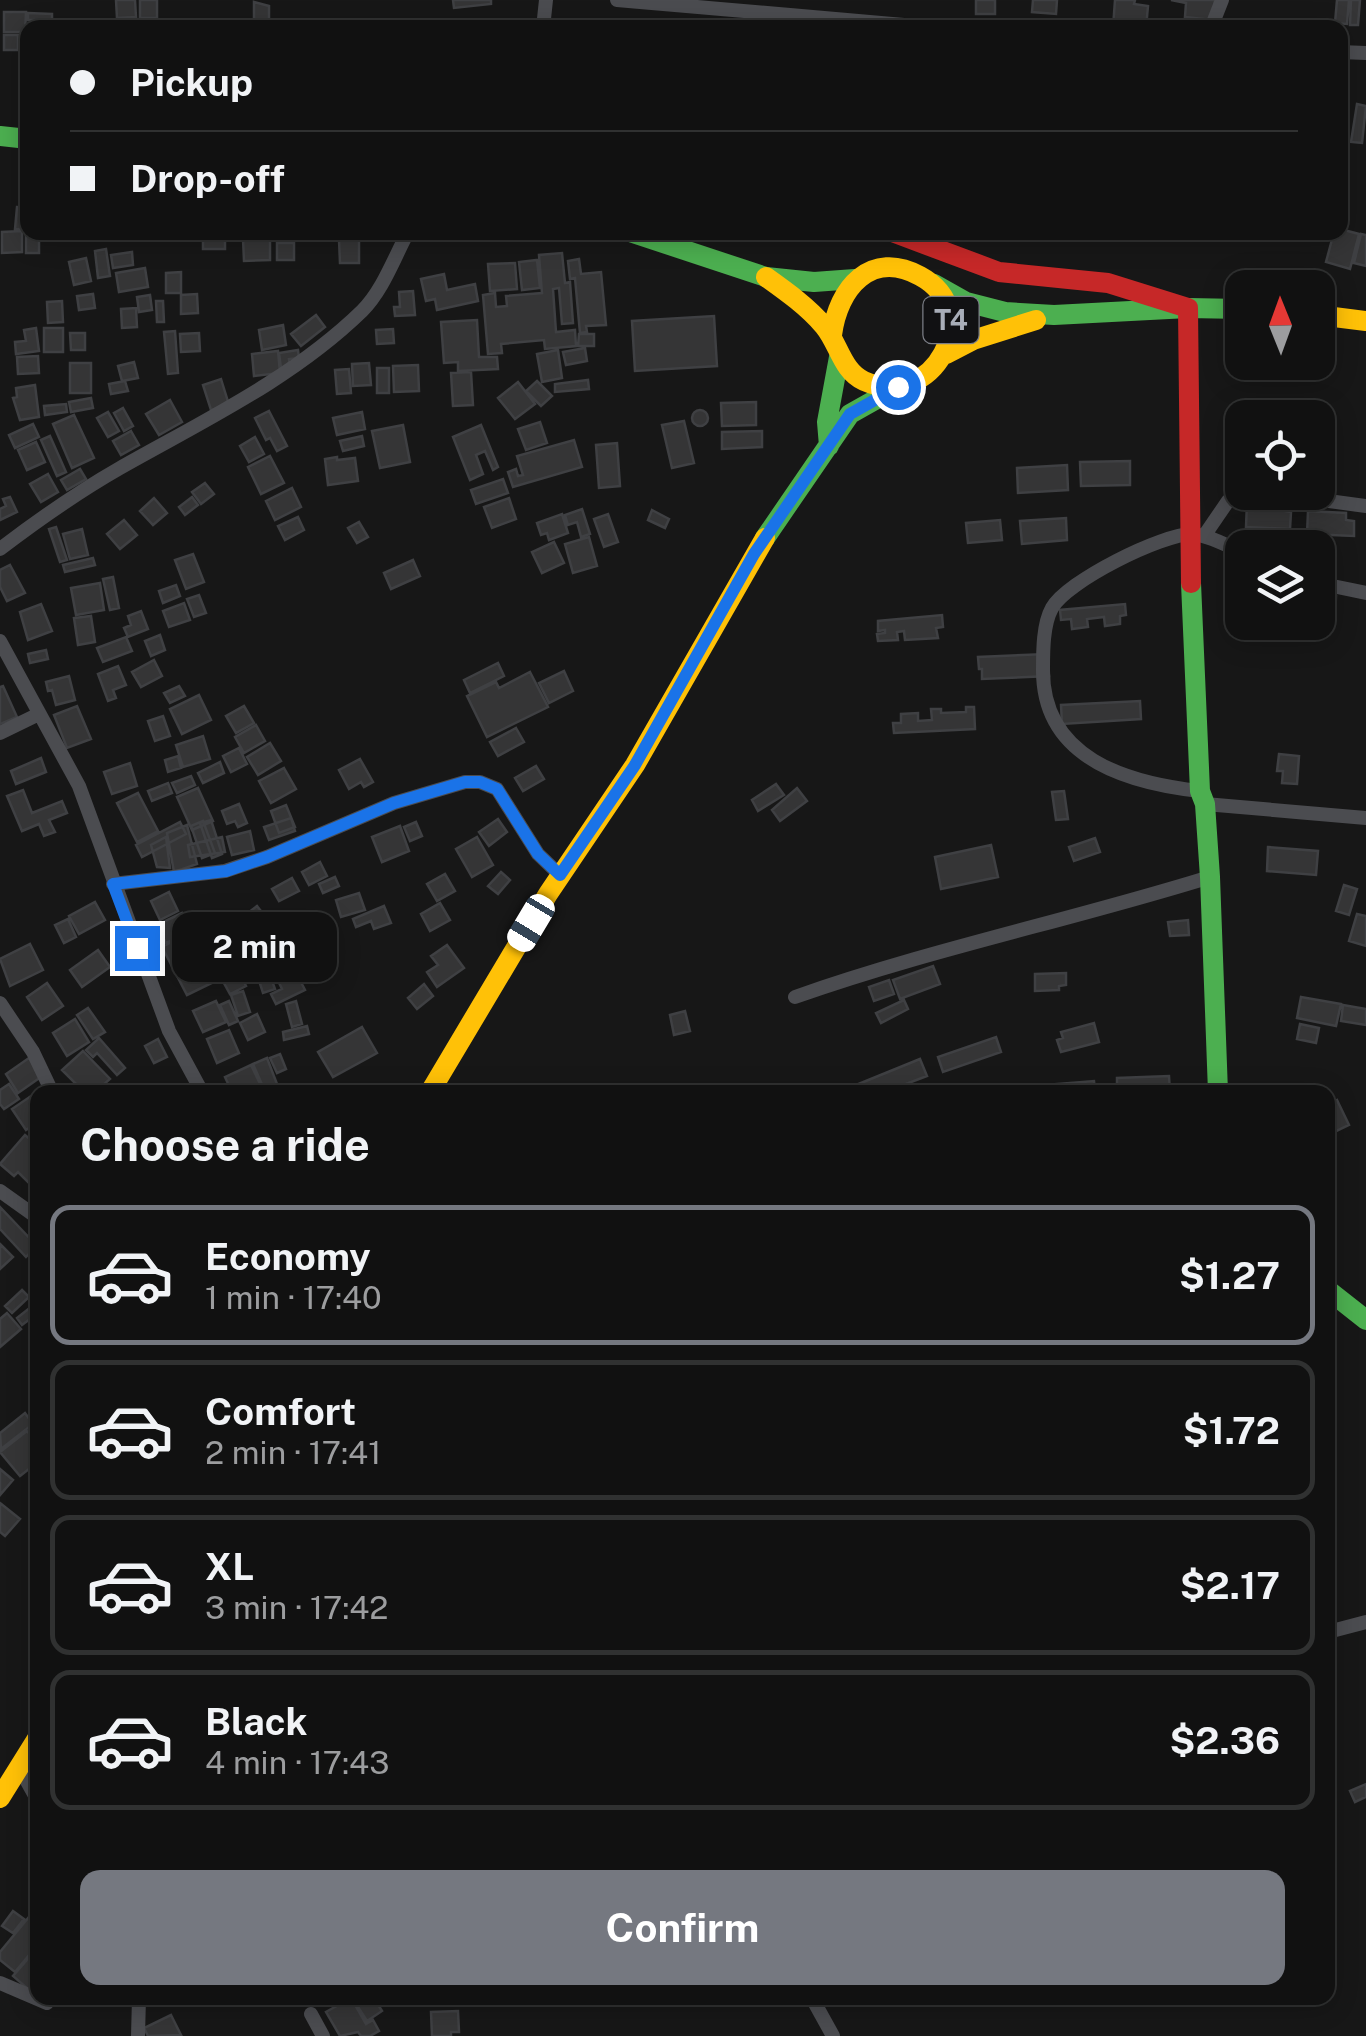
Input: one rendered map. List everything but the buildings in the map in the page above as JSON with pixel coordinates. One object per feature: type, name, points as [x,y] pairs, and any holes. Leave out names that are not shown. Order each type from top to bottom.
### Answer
[{"type":"main road","name":"T4","points":[[434,1085],[560,875],[635,765],[754,554],[850,414],[898,387],[918,382],[934,370],[946,354],[952,336],[945,299],[934,284],[916,272],[896,267],[874,270],[856,279],[814,282],[766,276],[655,240]]},
{"type":"main road","points":[[913,240],[999,272],[1108,283],[1188,308]]},
{"type":"main road","name":"T4","points":[[766,276],[806,307],[832,335],[839,357],[827,422],[829,446]]},
{"type":"main road","points":[[832,335],[832,314],[841,295],[856,279]]},
{"type":"main road","points":[[934,284],[986,309],[1054,315],[1225,309]]},
{"type":"main road","points":[[1188,308],[1202,798],[1210,877],[1218,1085]]},
{"type":"main road","points":[[946,354],[1004,328],[1054,315]]},
{"type":"main road","points":[[1335,317],[1366,321]]},
{"type":"main road","points":[[839,357],[854,375],[875,385],[898,387]]},
{"type":"main road","points":[[1335,1296],[1366,1320]]},
{"type":"main road","points":[[0,1798],[30,1749]]},
{"type":"street","points":[[617,0],[813,20]]},
{"type":"street","points":[[0,550],[82,490],[270,383],[305,358],[362,310],[377,292],[404,240]]},
{"type":"street","points":[[1335,502],[1366,506]]},
{"type":"street","points":[[1225,504],[1196,535],[1113,562],[1070,586],[1051,609],[1042,650],[1042,691],[1055,720],[1073,747],[1126,777],[1202,798],[1366,818]]},
{"type":"street","points":[[1196,535],[1225,546]]},
{"type":"street","points":[[1335,587],[1366,593]]},
{"type":"street","points":[[0,640],[78,786],[169,1031],[198,1085]]},
{"type":"street","points":[[0,733],[39,714]]},
{"type":"street","points":[[113,884],[226,871],[394,803],[465,782],[480,782],[497,789],[538,854],[560,875]]},
{"type":"street","points":[[795,997],[1210,877]]},
{"type":"street","points":[[0,1003],[33,1052],[49,1085]]},
{"type":"street","points":[[0,1192],[30,1213]]},
{"type":"street","points":[[1335,1630],[1366,1622]]},
{"type":"street","points":[[18,1766],[30,1787]]},
{"type":"street","points":[[0,1983],[30,1996]]},
{"type":"street","points":[[138,2005],[138,2036]]},
{"type":"street","points":[[816,2005],[832,2036]]},
{"type":"street","points":[[311,2014],[323,2036]]},
{"type":"traffic: fast","points":[[0,136],[20,138]]},
{"type":"traffic: fast","points":[[654,240],[766,277],[814,282],[855,279]]},
{"type":"traffic: fast","points":[[934,284],[966,302],[1005,312],[1054,315],[1225,309]]},
{"type":"traffic: fast","points":[[829,446],[827,422],[839,357]]},
{"type":"traffic: fast","points":[[765,538],[850,414],[898,387]]},
{"type":"traffic: fast","points":[[1191,583],[1200,791],[1205,804],[1210,877],[1218,1085]]},
{"type":"traffic: fast","points":[[1335,1296],[1366,1320]]},
{"type":"traffic: slow","points":[[766,277],[818,319],[857,377],[889,387],[911,383],[930,371],[943,354],[950,333],[949,312],[940,292],[920,276],[886,267],[872,270],[850,289],[841,302],[832,335]]},
{"type":"traffic: slow","points":[[1335,317],[1366,321]]},
{"type":"traffic: slow","points":[[946,354],[973,340],[1036,320]]},
{"type":"traffic: slow","points":[[434,1085],[548,894],[635,765],[765,538]]},
{"type":"traffic: slow","points":[[0,1798],[30,1750]]},
{"type":"traffic: jam","points":[[913,240],[999,272],[1108,283],[1188,308],[1191,583]]},
{"type":"route","points":[[137,948],[113,884],[226,871],[394,803],[465,782],[480,782],[497,789],[538,854],[560,875],[635,765],[754,554],[850,414],[898,387]]}]
